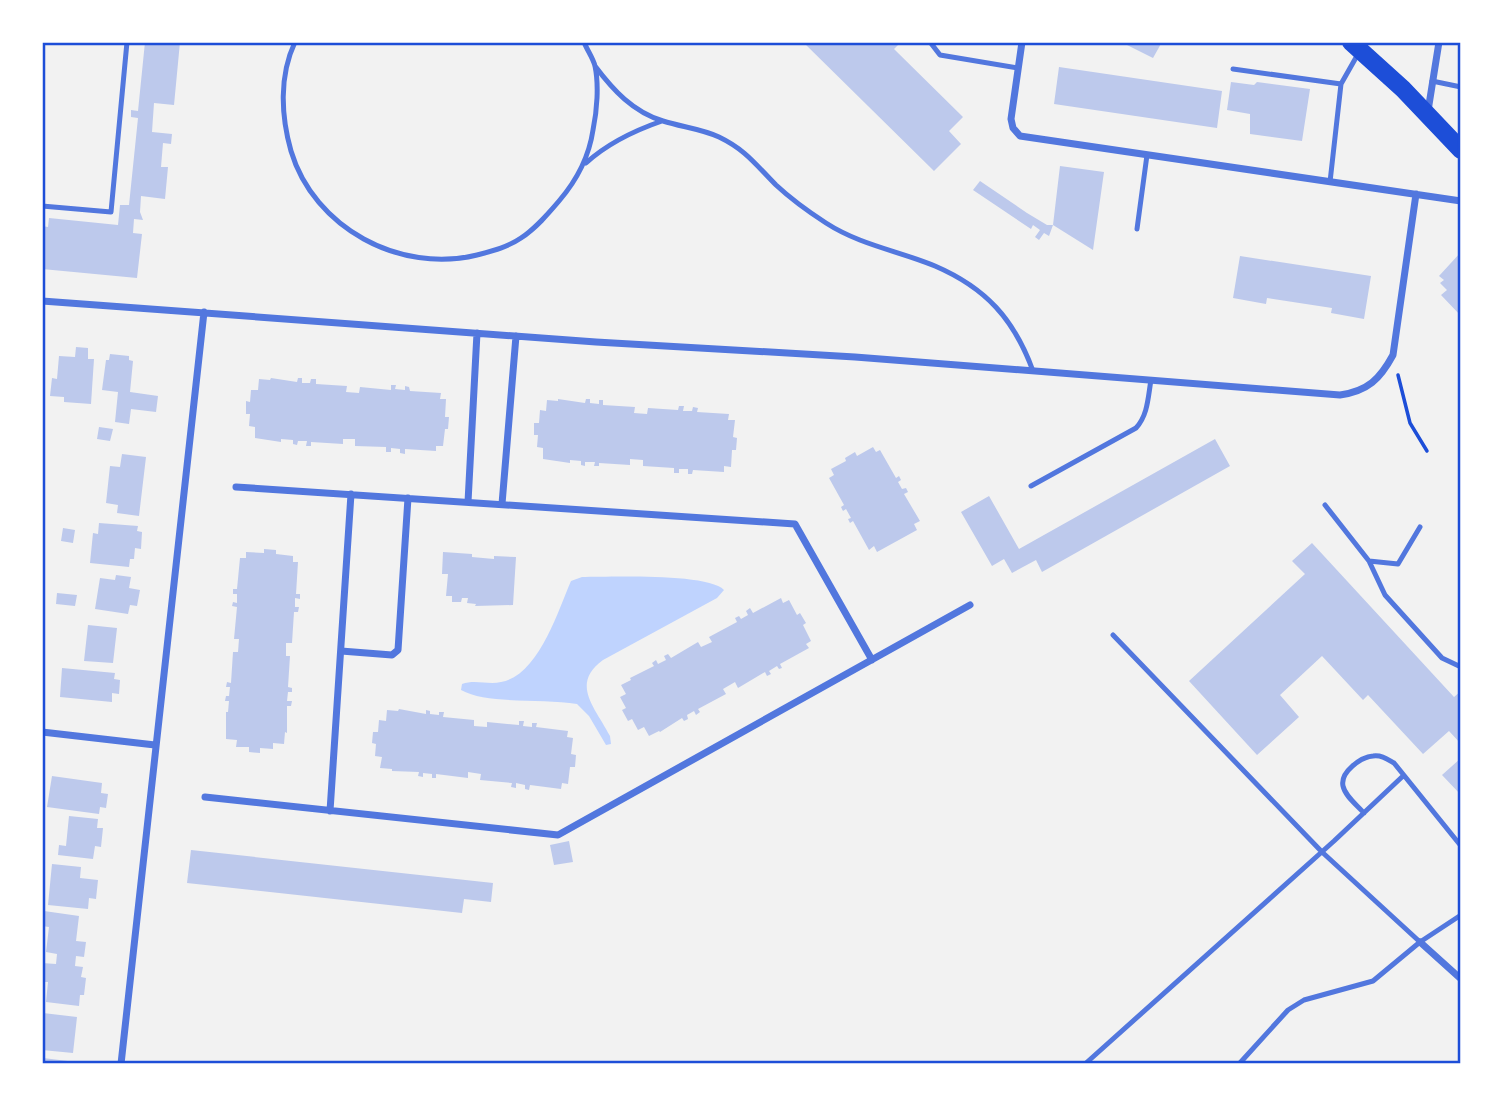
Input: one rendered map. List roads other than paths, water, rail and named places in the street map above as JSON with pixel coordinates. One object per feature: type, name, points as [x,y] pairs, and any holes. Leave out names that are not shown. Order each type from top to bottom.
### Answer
[{"type":"main road","points":[[1356,46],[1404,89],[1460,147]]},
{"type":"street","points":[[1022,42],[1011,119],[1013,128],[1020,136],[1461,201]]},
{"type":"street","points":[[1427,115],[1438,42]]},
{"type":"street","points":[[42,301],[1340,395],[1357,393],[1377,378],[1393,355],[1416,194]]},
{"type":"street","points":[[121,1064],[204,312]]},
{"type":"street","points":[[468,502],[477,333]]},
{"type":"street","points":[[502,504],[516,336]]},
{"type":"street","points":[[236,487],[795,524],[872,660]]},
{"type":"street","points":[[330,811],[351,494]]},
{"type":"street","points":[[341,651],[392,655],[398,650],[408,498]]},
{"type":"street","points":[[205,797],[558,835],[971,605]]},
{"type":"street","points":[[42,732],[155,745]]},
{"type":"street","points":[[1420,942],[1461,979]]},
{"type":"lane","points":[[42,206],[111,212],[127,42]]},
{"type":"lane","points":[[295,42],[285,75],[285,131],[295,164],[318,202],[356,235],[380,248],[402,255],[435,260],[463,258],[496,251],[521,239],[545,218],[566,193],[583,165],[591,143],[595,119],[594,65]]},
{"type":"lane","points":[[584,42],[594,65],[611,88],[635,108],[662,121],[717,136],[736,146],[757,162],[774,183],[797,204],[830,226],[864,243],[935,267],[967,283],[990,299],[1009,320],[1023,344],[1033,371]]},
{"type":"lane","points":[[930,42],[940,55],[1018,68]]},
{"type":"lane","points":[[1330,182],[1341,84],[1356,46]]},
{"type":"lane","points":[[1233,69],[1341,84]]},
{"type":"lane","points":[[1432,81],[1461,87]]},
{"type":"lane","points":[[583,165],[611,143],[662,121]]},
{"type":"lane","points":[[1137,229],[1147,155]]},
{"type":"lane","points":[[1031,486],[1136,428],[1146,410],[1151,380]]},
{"type":"lane","points":[[1325,505],[1369,561],[1385,595],[1443,658],[1461,667]]},
{"type":"lane","points":[[1369,561],[1398,564],[1420,527]]},
{"type":"lane","points":[[1113,635],[1322,852],[1420,942]]},
{"type":"lane","points":[[1364,813],[1343,787],[1343,778],[1353,766],[1370,756],[1383,756],[1394,763],[1461,846]]},
{"type":"lane","points":[[1085,1064],[1403,776]]},
{"type":"lane","points":[[1239,1064],[1287,1010],[1304,1000],[1373,981],[1420,942],[1461,915]]},
{"type":"water","points":[[582,577],[679,578],[714,585],[724,590],[717,598],[603,660],[593,669],[588,678],[588,696],[610,736],[611,744],[606,745],[589,716],[577,704],[486,698],[461,690],[462,684],[501,682],[526,668],[553,625],[571,581]]}]
